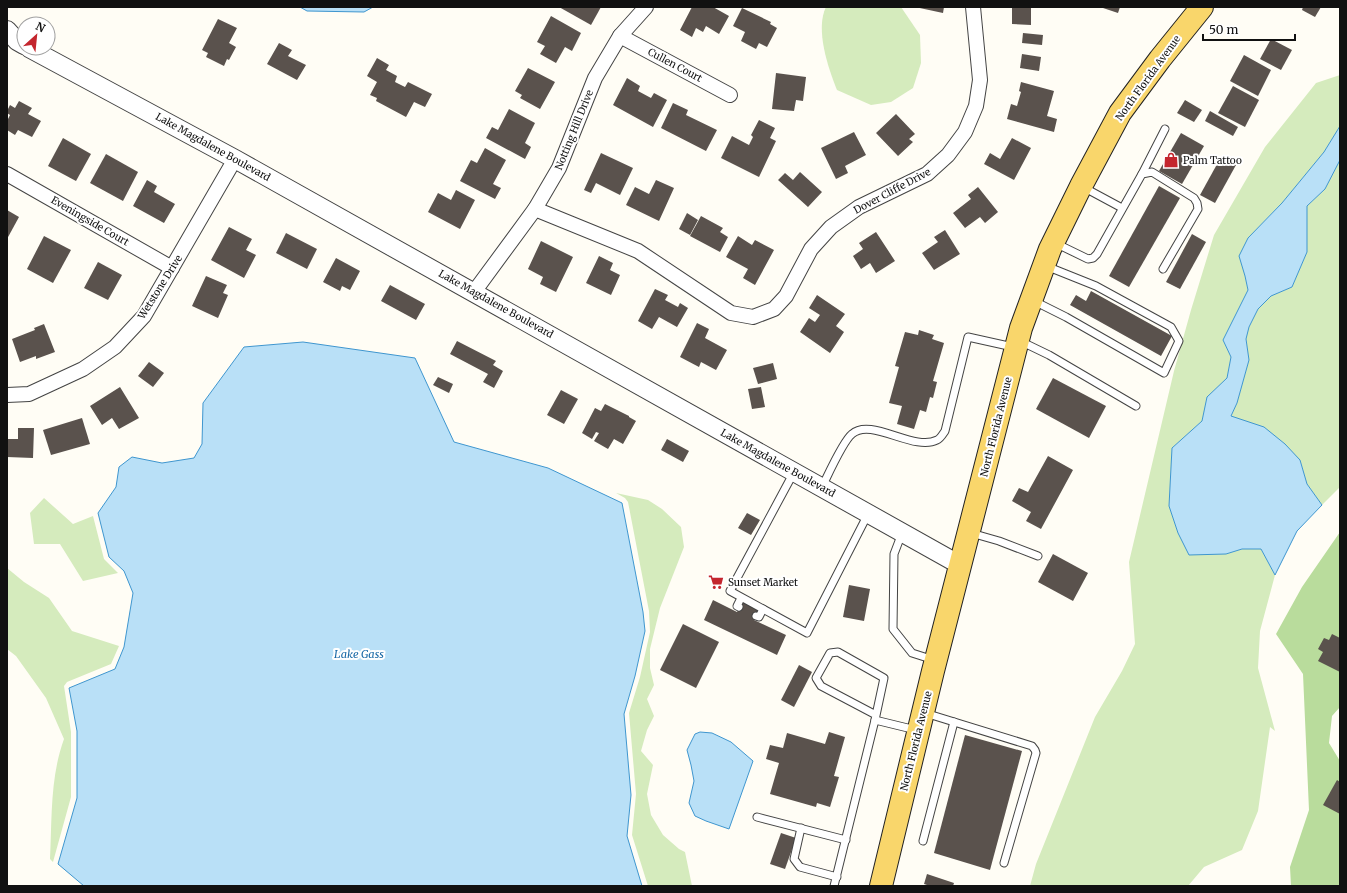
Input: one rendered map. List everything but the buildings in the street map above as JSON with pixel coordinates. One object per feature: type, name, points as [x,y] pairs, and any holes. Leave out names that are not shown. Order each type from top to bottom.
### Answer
[{"type":"main road","name":"North Florida Avenue","points":[[881,886],[935,660],[1017,344],[1031,300],[1054,242],[1081,186],[1120,113],[1160,59],[1202,7]]},
{"type":"street","name":"Notting Hill Drive","points":[[474,292],[535,209],[559,168],[595,78],[620,36],[646,7]]},
{"type":"street","name":"Dover Cliffe Drive","points":[[535,209],[638,251],[730,313],[753,316],[774,308],[786,296],[811,249],[831,227],[859,207],[927,174],[948,155],[965,132],[976,106],[980,80],[973,7]]},
{"type":"street","points":[[7,30],[16,41]]},
{"type":"street","name":"Cullen Court","points":[[620,36],[730,95]]},
{"type":"street","name":"Lake Magdalene Boulevard","points":[[44,56],[235,159],[960,565]]},
{"type":"street","name":"Wetstone Drive","points":[[7,395],[29,394],[83,369],[115,347],[144,316],[235,159]]},
{"type":"street","name":"Eveningside Court","points":[[7,174],[172,268]]},
{"type":"lane","points":[[1054,242],[1088,259],[1093,258],[1097,254],[1165,130]]},
{"type":"lane","points":[[1142,174],[1152,172],[1194,198],[1197,203],[1198,209],[1163,269]]},
{"type":"lane","points":[[1081,186],[1122,208]]},
{"type":"lane","points":[[1031,300],[1066,317],[1164,373],[1179,341],[1171,327],[1096,286],[1044,265]]},
{"type":"lane","points":[[822,487],[851,434],[861,428],[919,442],[929,443],[938,440],[945,431],[968,337],[1017,344],[1049,355],[1136,406]]},
{"type":"lane","points":[[794,472],[730,591],[741,598],[807,633],[868,514]]},
{"type":"lane","points":[[902,532],[894,554],[893,629],[912,653],[935,660]]},
{"type":"lane","points":[[968,533],[999,541],[1038,556]]},
{"type":"lane","points":[[739,607],[737,606],[741,598]]},
{"type":"lane","points":[[756,616],[759,617],[763,609]]},
{"type":"lane","points":[[834,886],[876,718],[884,678],[838,652],[830,653],[816,678],[821,686],[876,718],[920,722],[954,722],[1032,746],[1036,753],[1004,863]]},
{"type":"lane","points":[[923,841],[954,722]]},
{"type":"lane","points":[[757,817],[846,840]]},
{"type":"lane","points":[[801,828],[794,859],[800,867],[837,876]]},
{"type":"green space","points":[[826,7],[901,7],[920,35],[921,63],[913,88],[891,102],[871,105],[837,90],[830,71],[822,37],[823,16]]},
{"type":"green space","points":[[1340,75],[1340,126],[1324,152],[1282,203],[1248,238],[1245,276],[1248,290],[1223,340],[1231,357],[1227,378],[1207,398],[1202,421],[1172,448],[1169,506],[1226,554],[1242,549],[1261,549],[1275,575],[1260,631],[1258,668],[1275,731],[1270,727],[1258,811],[1242,850],[1204,867],[1188,886],[1030,886],[1036,864],[1095,717],[1122,671],[1135,644],[1129,562],[1174,371],[1214,235],[1265,147],[1316,83]]},
{"type":"green space","points":[[1340,160],[1340,487],[1322,505],[1307,484],[1300,460],[1231,416],[1237,403],[1249,360],[1246,339],[1249,327],[1258,309],[1271,296],[1292,287],[1307,252],[1307,206],[1325,189]]},
{"type":"green space","points":[[616,493],[648,500],[662,509],[681,527],[684,547],[660,608],[650,649],[650,668],[654,685],[647,699],[654,716],[647,730],[641,751],[653,765],[647,794],[651,815],[663,835],[679,849],[685,852],[692,886],[648,886],[632,835],[636,794],[629,713],[640,677],[650,632],[649,611],[628,502],[625,498]]},
{"type":"green space","points":[[44,498],[73,524],[93,516],[104,559],[118,573],[83,581],[60,544],[34,544],[30,513]]},
{"type":"green space","points":[[1340,532],[1340,707],[1332,716],[1329,743],[1340,761],[1340,886],[1291,886],[1290,867],[1309,810],[1303,674],[1276,634],[1302,587]]},
{"type":"green space","points":[[7,568],[24,582],[49,598],[72,631],[119,646],[111,664],[67,682],[64,686],[71,732],[71,797],[53,862],[50,859],[52,798],[59,753],[64,739],[46,698],[16,656],[7,649]]},
{"type":"water","points":[[300,7],[373,7],[364,12],[307,11]]},
{"type":"water","points":[[1340,126],[1340,160],[1325,189],[1307,206],[1307,252],[1292,287],[1271,296],[1258,309],[1249,327],[1246,339],[1249,360],[1237,403],[1231,416],[1264,427],[1285,444],[1300,460],[1307,484],[1322,505],[1297,531],[1275,575],[1261,549],[1242,549],[1226,554],[1189,555],[1178,533],[1169,506],[1172,448],[1202,421],[1207,397],[1227,378],[1231,357],[1223,340],[1248,290],[1239,256],[1248,238],[1282,203],[1324,152]]},
{"type":"water","name":"Lake Gass","points":[[303,342],[415,358],[454,442],[548,468],[622,503],[643,612],[645,631],[635,676],[624,714],[631,795],[627,836],[642,886],[84,886],[58,864],[77,798],[77,731],[69,688],[115,669],[124,647],[133,593],[124,571],[109,557],[98,513],[116,487],[119,467],[132,457],[162,463],[194,458],[202,444],[203,403],[244,347]]},
{"type":"water","points":[[700,732],[712,733],[731,742],[753,761],[729,829],[695,816],[689,803],[694,781],[687,750],[695,734]]},
{"type":"place","name":"Palm Tattoo","points":[[1171,160]]},
{"type":"place","name":"Sunset Market","points":[[716,582]]}]
